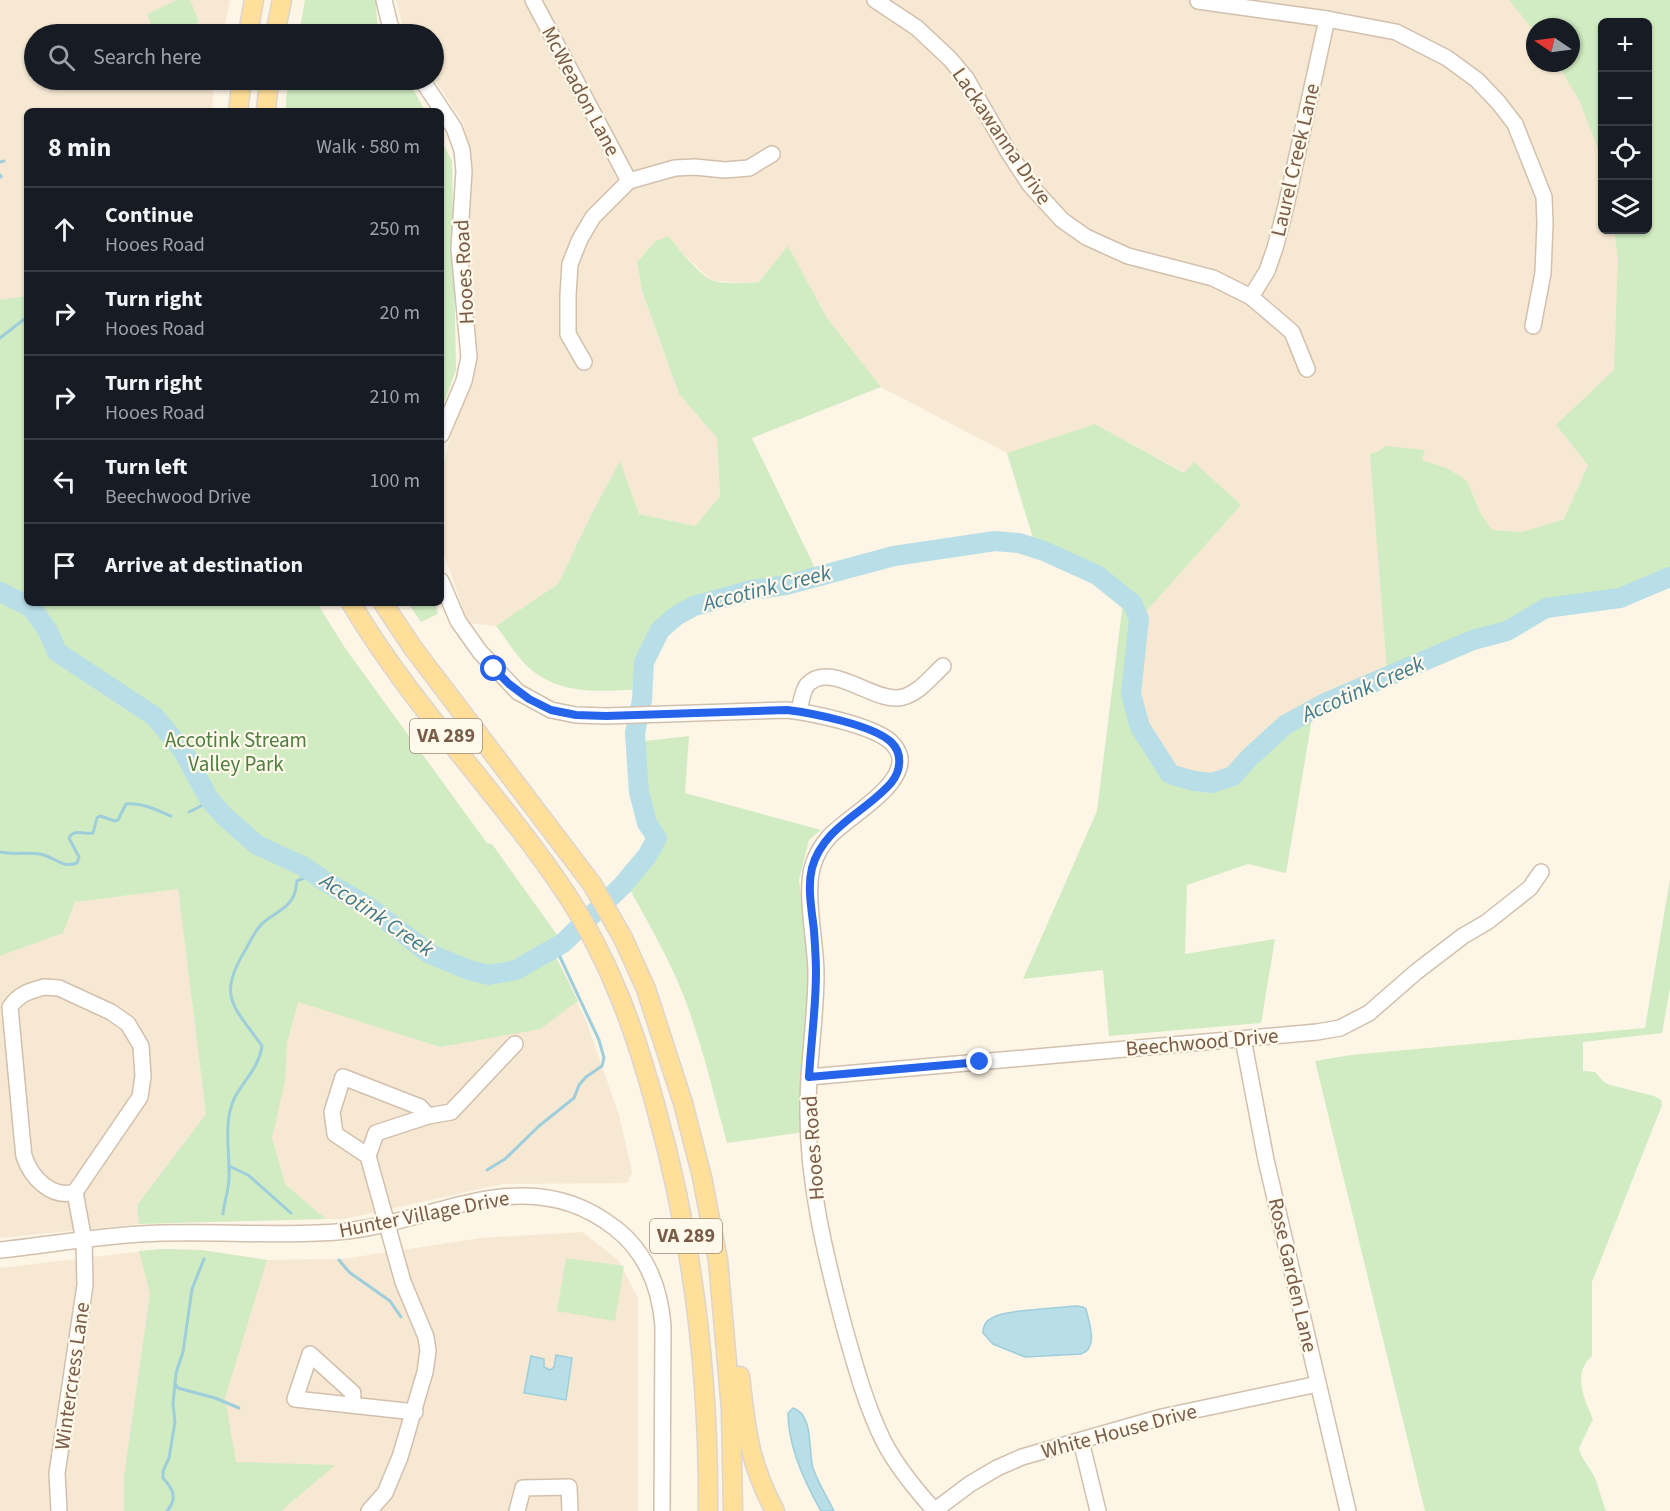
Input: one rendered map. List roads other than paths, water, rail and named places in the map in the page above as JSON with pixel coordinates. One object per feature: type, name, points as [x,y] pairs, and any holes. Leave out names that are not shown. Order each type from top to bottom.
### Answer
[{"type":"main road","points":[[250,24],[254,0]]},
{"type":"main road","points":[[277,24],[282,0]]},
{"type":"main road","points":[[238,108],[241,90]]},
{"type":"main road","points":[[266,108],[268,90]]},
{"type":"main road","name":"VA 289","points":[[353,606],[394,669],[546,866],[578,913],[609,972],[630,1025],[649,1082],[670,1159],[686,1236],[698,1315],[706,1394],[708,1511]]},
{"type":"main road","name":"VA 289","points":[[385,606],[419,657],[567,849],[602,900],[633,960],[660,1026],[684,1102],[702,1177],[718,1260],[731,1409],[733,1511]]},
{"type":"main road","points":[[718,1260],[736,1333],[749,1449],[762,1486],[775,1511]]},
{"type":"street","points":[[384,0],[391,24]]},
{"type":"street","name":"McWeadon Lane","points":[[533,0],[629,182]]},
{"type":"street","name":"Lackawanna Drive","points":[[875,0],[917,28],[950,59],[966,78],[1030,185],[1062,220],[1099,244],[1128,256],[1213,278],[1251,297],[1293,332],[1307,369]]},
{"type":"street","points":[[1198,2],[1327,19],[1396,32],[1447,58],[1477,80],[1515,124],[1544,197],[1543,273],[1533,326]]},
{"type":"street","name":"Laurel Creek Lane","points":[[1251,297],[1267,271],[1275,248],[1327,19]]},
{"type":"street","name":"Hooes Road","points":[[429,90],[441,108]]},
{"type":"street","name":"Hooes Road","points":[[444,113],[454,128],[462,150],[464,171],[459,249],[469,357],[464,381],[444,428]]},
{"type":"street","points":[[584,362],[568,334],[568,295],[570,264],[580,239],[593,217],[629,182],[675,168],[725,170],[749,168],[772,154]]},
{"type":"street","name":"Hooes Road","points":[[444,589],[451,608],[463,629],[494,669],[518,692],[539,705],[562,713],[606,716],[770,709],[799,711],[847,723],[884,737],[895,746],[900,760],[897,775],[891,783],[830,836],[818,852],[812,868],[810,888],[816,975],[808,1120],[814,1187],[824,1242],[864,1395],[897,1464],[934,1511]]},
{"type":"street","points":[[799,711],[808,685],[820,679],[839,679],[874,694],[894,698],[904,697],[914,692],[943,666]]},
{"type":"street","name":"Beechwood Drive","points":[[809,1077],[1330,1030],[1361,1018],[1378,1007],[1416,972],[1463,936],[1487,922],[1530,888],[1540,872]]},
{"type":"street","points":[[44,987],[59,988],[111,1012],[128,1024],[141,1046],[143,1076],[140,1097],[75,1192],[66,1195],[44,1185],[33,1175],[24,1156],[10,1007],[17,997],[44,987]]},
{"type":"street","name":"Rose Garden Lane","points":[[1243,1039],[1266,1160],[1348,1511]]},
{"type":"street","points":[[369,1511],[385,1493],[415,1412],[428,1351],[426,1337],[403,1282],[368,1156],[376,1133],[428,1116],[451,1112],[515,1044]]},
{"type":"street","points":[[368,1156],[335,1134],[333,1112],[343,1077],[420,1107],[428,1116]]},
{"type":"street","name":"Wintercress Lane","points":[[59,1511],[57,1473],[85,1285],[84,1241],[75,1192]]},
{"type":"street","name":"Hunter Village Drive","points":[[0,1250],[140,1234],[339,1232],[508,1195],[556,1198],[581,1207],[605,1220],[629,1240],[655,1283],[662,1311],[662,1511]]},
{"type":"street","name":"White House Drive","points":[[934,1511],[970,1484],[1022,1457],[1162,1418],[1318,1384]]},
{"type":"street","points":[[352,1405],[415,1412]]},
{"type":"street","points":[[1081,1441],[1098,1511]]},
{"type":"street","points":[[517,1511],[524,1488],[569,1487],[570,1511]]},
{"type":"water","points":[[1076,1306],[1086,1309],[1091,1334],[1090,1346],[1081,1354],[1025,1357],[993,1344],[983,1333],[986,1322],[998,1315]]},
{"type":"water","points":[[556,1355],[572,1358],[566,1400],[524,1393],[531,1356],[544,1359],[544,1367],[550,1370],[554,1367]]},
{"type":"water","points":[[793,1408],[800,1412],[807,1425],[813,1468],[834,1511],[821,1511],[798,1464],[789,1426],[788,1413]]},
{"type":"waterway","points":[[0,162],[4,161]]},
{"type":"waterway","points":[[0,338],[24,319]]},
{"type":"waterway","name":"Accotink Creek","points":[[29,606],[48,631],[57,652],[154,716],[182,749],[209,799],[224,816],[257,845],[303,866],[369,907],[430,954],[469,970],[489,975],[516,970],[563,943],[622,886],[647,856],[657,838],[647,823],[639,792],[635,733],[642,700],[644,662],[660,630],[676,616],[694,606],[752,590],[786,585],[894,556],[995,541],[1019,543],[1044,551],[1097,575],[1132,603],[1139,619],[1131,694],[1140,727],[1170,774],[1194,781],[1212,783],[1233,776],[1285,725],[1325,703],[1473,640],[1507,631],[1546,608],[1620,598],[1670,577]]},
{"type":"waterway","name":"Accotink Creek","points":[[0,592],[24,604]]},
{"type":"waterway","points":[[0,852],[40,854],[67,864],[77,863],[79,857],[69,838],[74,833],[93,833],[97,818],[100,816],[118,820],[126,804],[149,807],[171,816]]},
{"type":"waterway","points":[[189,812],[203,805],[214,805]]},
{"type":"waterway","points":[[223,1214],[229,1183],[228,1128],[231,1108],[238,1092],[258,1061],[262,1046],[243,1021],[232,1001],[230,990],[232,979],[237,965],[259,927],[292,900],[297,881],[314,874]]},
{"type":"waterway","points":[[487,1170],[505,1159],[539,1126],[574,1098],[579,1085],[602,1066],[604,1058],[599,1040],[560,957],[563,943]]},
{"type":"waterway","points":[[229,1166],[248,1175],[291,1213]]},
{"type":"waterway","points":[[167,1511],[173,1494],[163,1478],[163,1471],[169,1458],[175,1422],[173,1404],[176,1373],[183,1352],[192,1289],[204,1259]]},
{"type":"waterway","points":[[339,1260],[349,1272],[390,1301],[401,1317]]},
{"type":"waterway","points":[[175,1384],[178,1388],[215,1398],[239,1408]]},
{"type":"park label","name":"Accotink Stream Valley Park","points":[[236,752]]}]
